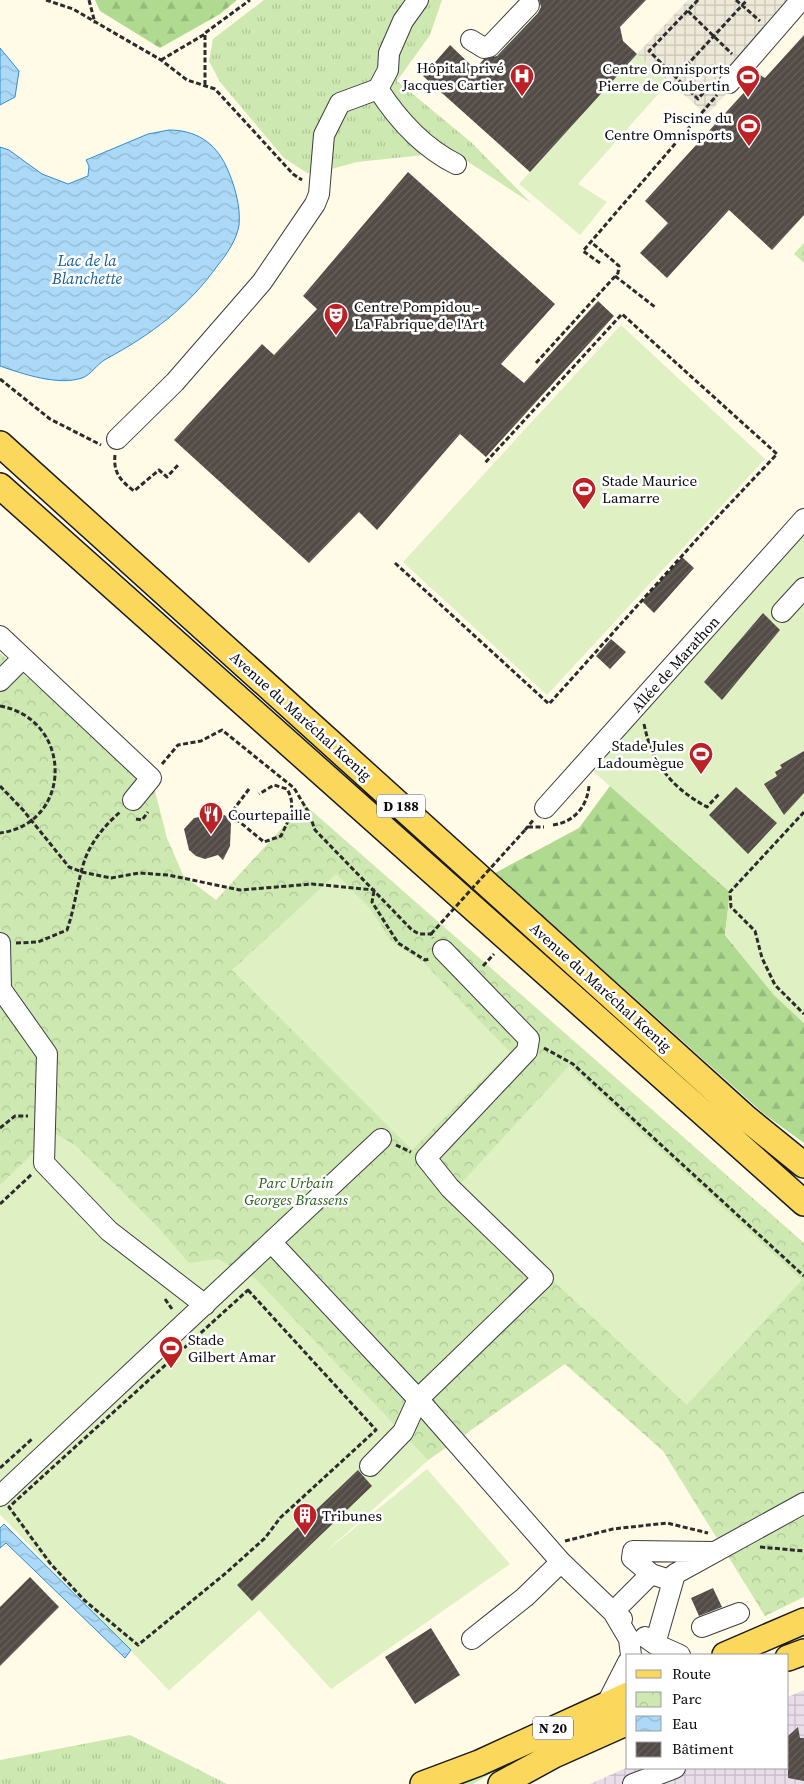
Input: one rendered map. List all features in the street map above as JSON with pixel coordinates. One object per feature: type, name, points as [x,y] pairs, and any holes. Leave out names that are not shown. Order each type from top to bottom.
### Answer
[{"type":"main road","name":"Avenue du Maréchal Kœnig","points":[[0,444],[746,1118],[804,1165]]},
{"type":"main road","name":"Avenue du Maréchal Kœnig","points":[[6,493],[804,1203]]},
{"type":"main road","points":[[727,1654],[804,1621]]},
{"type":"main road","name":"N 20","points":[[422,1784],[478,1763],[618,1699]]},
{"type":"main road","name":"N 20","points":[[501,1784],[554,1755],[626,1723]]},
{"type":"lane","points":[[117,439],[175,382],[262,282],[320,194],[319,185],[324,135],[340,103],[378,89],[388,70],[389,52],[399,29],[418,0]]},
{"type":"lane","points":[[729,83],[801,0]]},
{"type":"lane","points":[[471,40],[484,48],[489,46],[529,5]]},
{"type":"lane","points":[[378,89],[407,128],[440,156],[456,164]]},
{"type":"lane","name":"Allée de Marathon","points":[[539,814],[804,519]]},
{"type":"lane","points":[[782,612],[804,588]]},
{"type":"lane","points":[[0,636],[151,778],[133,800]]},
{"type":"lane","points":[[0,681],[23,658]]},
{"type":"lane","points":[[5,943],[1,989],[47,1054],[44,1163],[108,1231],[205,1305]]},
{"type":"lane","points":[[370,1466],[403,1432],[418,1400],[544,1278],[450,1188],[426,1158],[527,1051],[529,1039],[440,946]]},
{"type":"lane","points":[[0,1496],[381,1139]]},
{"type":"lane","points":[[272,1243],[418,1400],[562,1562],[613,1612],[654,1644],[678,1654]]},
{"type":"lane","points":[[654,1644],[675,1574],[804,1503]]},
{"type":"lane","points":[[673,1581],[651,1574],[632,1558],[633,1551],[714,1552]]},
{"type":"lane","points":[[472,1639],[525,1597],[562,1562]]},
{"type":"lane","points":[[613,1612],[651,1574]]},
{"type":"lane","points":[[613,1612],[629,1639],[631,1654]]},
{"type":"lane","points":[[702,1627],[740,1613]]},
{"type":"lane","points":[[618,1699],[626,1669]]},
{"type":"lane","points":[[633,1784],[671,1774]]},
{"type":"path","points":[[46,0],[73,9],[161,60],[187,80],[215,89],[293,174],[308,183],[319,185]]},
{"type":"path","points":[[89,0],[95,23]]},
{"type":"path","points":[[161,60],[205,33],[250,0]]},
{"type":"path","points":[[600,263],[584,251],[729,83],[719,74],[698,99],[649,51],[698,0]]},
{"type":"path","points":[[736,0],[773,33]]},
{"type":"path","points":[[676,77],[747,0]]},
{"type":"path","points":[[688,11],[744,66]]},
{"type":"path","points":[[205,33],[205,85]]},
{"type":"path","points":[[536,362],[615,276],[619,266],[591,242]]},
{"type":"path","points":[[615,276],[655,307]]},
{"type":"path","points":[[396,562],[549,704],[776,454],[622,314],[484,464]]},
{"type":"path","points":[[0,379],[50,419],[104,446],[117,439]]},
{"type":"path","points":[[117,439],[114,463],[118,478],[134,491],[159,470],[167,477],[178,465]]},
{"type":"path","points":[[642,701],[644,726],[650,749],[677,788],[707,807],[719,794]]},
{"type":"path","points":[[0,706],[14,709],[35,722],[44,731],[54,754],[56,779],[47,803],[31,820],[19,828],[0,833]]},
{"type":"path","points":[[151,778],[162,772],[162,762],[178,745],[201,741],[222,730],[294,788],[309,813],[315,830],[412,930],[440,946]]},
{"type":"path","points":[[249,790],[229,815],[264,842],[274,840],[281,836],[290,817],[292,797],[288,788],[274,785],[259,794]]},
{"type":"path","points":[[0,786],[31,820],[69,867],[82,872],[112,878],[139,873],[168,875],[240,890],[312,884],[375,890]]},
{"type":"path","points":[[5,943],[38,942],[67,930],[76,904],[84,860],[104,827],[133,800]]},
{"type":"path","points":[[804,812],[730,892],[731,907],[755,931],[762,958],[775,984],[804,1014]]},
{"type":"path","points":[[375,890],[372,902],[398,943],[425,960],[440,946],[526,828],[539,814]]},
{"type":"path","points":[[529,1039],[573,1064],[804,1276]]},
{"type":"path","points":[[0,1128],[15,1116],[45,1115]]},
{"type":"path","points":[[381,1139],[426,1158]]},
{"type":"path","points":[[0,1204],[44,1163]]},
{"type":"path","points":[[248,1290],[376,1430],[280,1518],[264,1538],[226,1573],[138,1645],[84,1600],[50,1563],[9,1507],[248,1290]]},
{"type":"path","points":[[161,1294],[173,1308],[166,1314]]},
{"type":"path","points":[[0,1468],[36,1435]]},
{"type":"shaded area","points":[[688,0],[804,0],[804,7],[707,115],[637,54]]},
{"type":"shaded area","points":[[804,1690],[804,1784],[590,1784],[626,1768],[789,1769],[789,1697]]},
{"type":"green space","points":[[95,0],[237,0],[220,14],[160,48],[100,11]]},
{"type":"green space","points":[[264,0],[442,0],[430,35],[397,81],[472,143],[531,203],[453,152],[357,162],[317,173],[307,173],[284,158],[220,82],[209,61],[213,39]]},
{"type":"green space","points":[[637,54],[669,82],[578,184],[607,202],[580,235],[519,184]]},
{"type":"green space","points":[[804,243],[804,263],[794,254]]},
{"type":"green space","name":"Stade Maurice Lamarre","points":[[621,325],[765,459],[547,695],[403,562]]},
{"type":"green space","name":"Stade Jules Ladoumègue","points":[[804,520],[804,1023],[774,995],[725,934],[730,892],[586,765]]},
{"type":"green space","name":"Parc Urbain Georges Brassens","points":[[0,653],[155,791],[167,838],[183,875],[216,900],[304,804],[804,1243],[804,1597],[765,1616],[663,1451],[565,1364],[427,1461],[169,1690],[0,1514]]},
{"type":"green space","points":[[610,786],[730,892],[725,935],[774,995],[804,1023],[804,1143],[764,1114],[495,873],[579,828]]},
{"type":"green space","points":[[336,874],[369,907],[392,942],[423,962],[510,1052],[412,1150],[232,970]]},
{"type":"green space","points":[[569,1066],[802,1280],[687,1405],[455,1190]]},
{"type":"green space","name":"Stade Gilbert Amar","points":[[54,1133],[75,1145],[156,1225],[189,1263],[218,1259],[256,1279],[428,1460],[324,1553],[427,1469],[510,1564],[331,1689],[259,1610],[169,1690],[0,1514],[0,1185]]},
{"type":"green space","points":[[130,1735],[227,1784],[0,1784],[0,1760]]},
{"type":"green space","points":[[502,1767],[473,1784],[456,1784]]},
{"type":"water","points":[[0,48],[19,71],[15,97],[0,105]]},
{"type":"water","name":"Lac de la Blanchette","points":[[169,130],[196,135],[210,144],[216,150],[229,173],[238,202],[239,225],[234,241],[225,256],[194,294],[168,319],[103,361],[85,377],[62,381],[52,380],[0,366],[0,147],[9,150],[42,174],[68,184],[88,176],[89,166],[86,160],[148,134]]},
{"type":"water","points":[[4,1524],[131,1650],[125,1658],[6,1543],[0,1548],[0,1528]]},
{"type":"building","name":"Hôpital privé Jacques Cartier","points":[[539,0],[646,0],[620,27],[623,41],[637,54],[530,172],[423,76],[450,45],[475,69],[484,59],[497,56],[538,13],[541,7]]},
{"type":"building","name":"Piscine du Centre Omnisports","points":[[804,35],[804,215],[772,250],[729,210],[667,278],[640,253],[668,223],[645,201],[760,75],[765,78]]},
{"type":"building","points":[[408,172],[555,304],[501,364],[524,383],[598,301],[614,316],[486,457],[460,434],[377,530],[359,512],[309,563],[174,440],[262,344],[274,355],[317,309],[303,296]]},
{"type":"building","points":[[682,557],[694,568],[654,613],[642,601]]},
{"type":"building","points":[[763,613],[780,630],[722,700],[704,682]]},
{"type":"building","points":[[611,639],[626,652],[610,669],[596,656]]},
{"type":"building","points":[[804,751],[804,793],[784,815],[764,784],[777,776],[775,772],[782,768],[780,765]]},
{"type":"building","points":[[736,787],[777,823],[748,854],[709,815]]},
{"type":"building","name":"Courtepaille","points":[[220,813],[228,817],[231,824],[230,846],[223,860],[218,855],[205,859],[196,856],[189,850],[184,829],[194,818]]},
{"type":"building","name":"Tribunes","points":[[358,1470],[372,1486],[252,1601],[237,1585]]},
{"type":"building","points":[[30,1577],[59,1607],[0,1666],[0,1607]]},
{"type":"building","points":[[713,1588],[722,1607],[699,1616],[691,1598]]},
{"type":"building","points":[[431,1628],[460,1675],[415,1704],[385,1657]]},
{"type":"building","points":[[798,1727],[800,1738],[804,1738],[804,1781],[788,1778],[789,1735]]},
{"type":"place","name":"Hôpital privé Jacques Cartier","points":[[522,97]]},
{"type":"place","name":"Centre Omnisports Pierre de Coubertin","points":[[748,98]]},
{"type":"place","name":"Piscine du Centre Omnisports","points":[[749,147]]},
{"type":"place","name":"Centre Pompidou - La Fabrique de l'Art","points":[[336,336]]},
{"type":"place","name":"Stade Maurice Lamarre","points":[[584,510]]},
{"type":"place","name":"Stade Jules Ladoumègue","points":[[701,775]]},
{"type":"place","name":"Courtepaille","points":[[211,835]]},
{"type":"place","name":"Stade Gilbert Amar","points":[[171,1369]]},
{"type":"place","name":"Tribunes","points":[[305,1536]]}]
